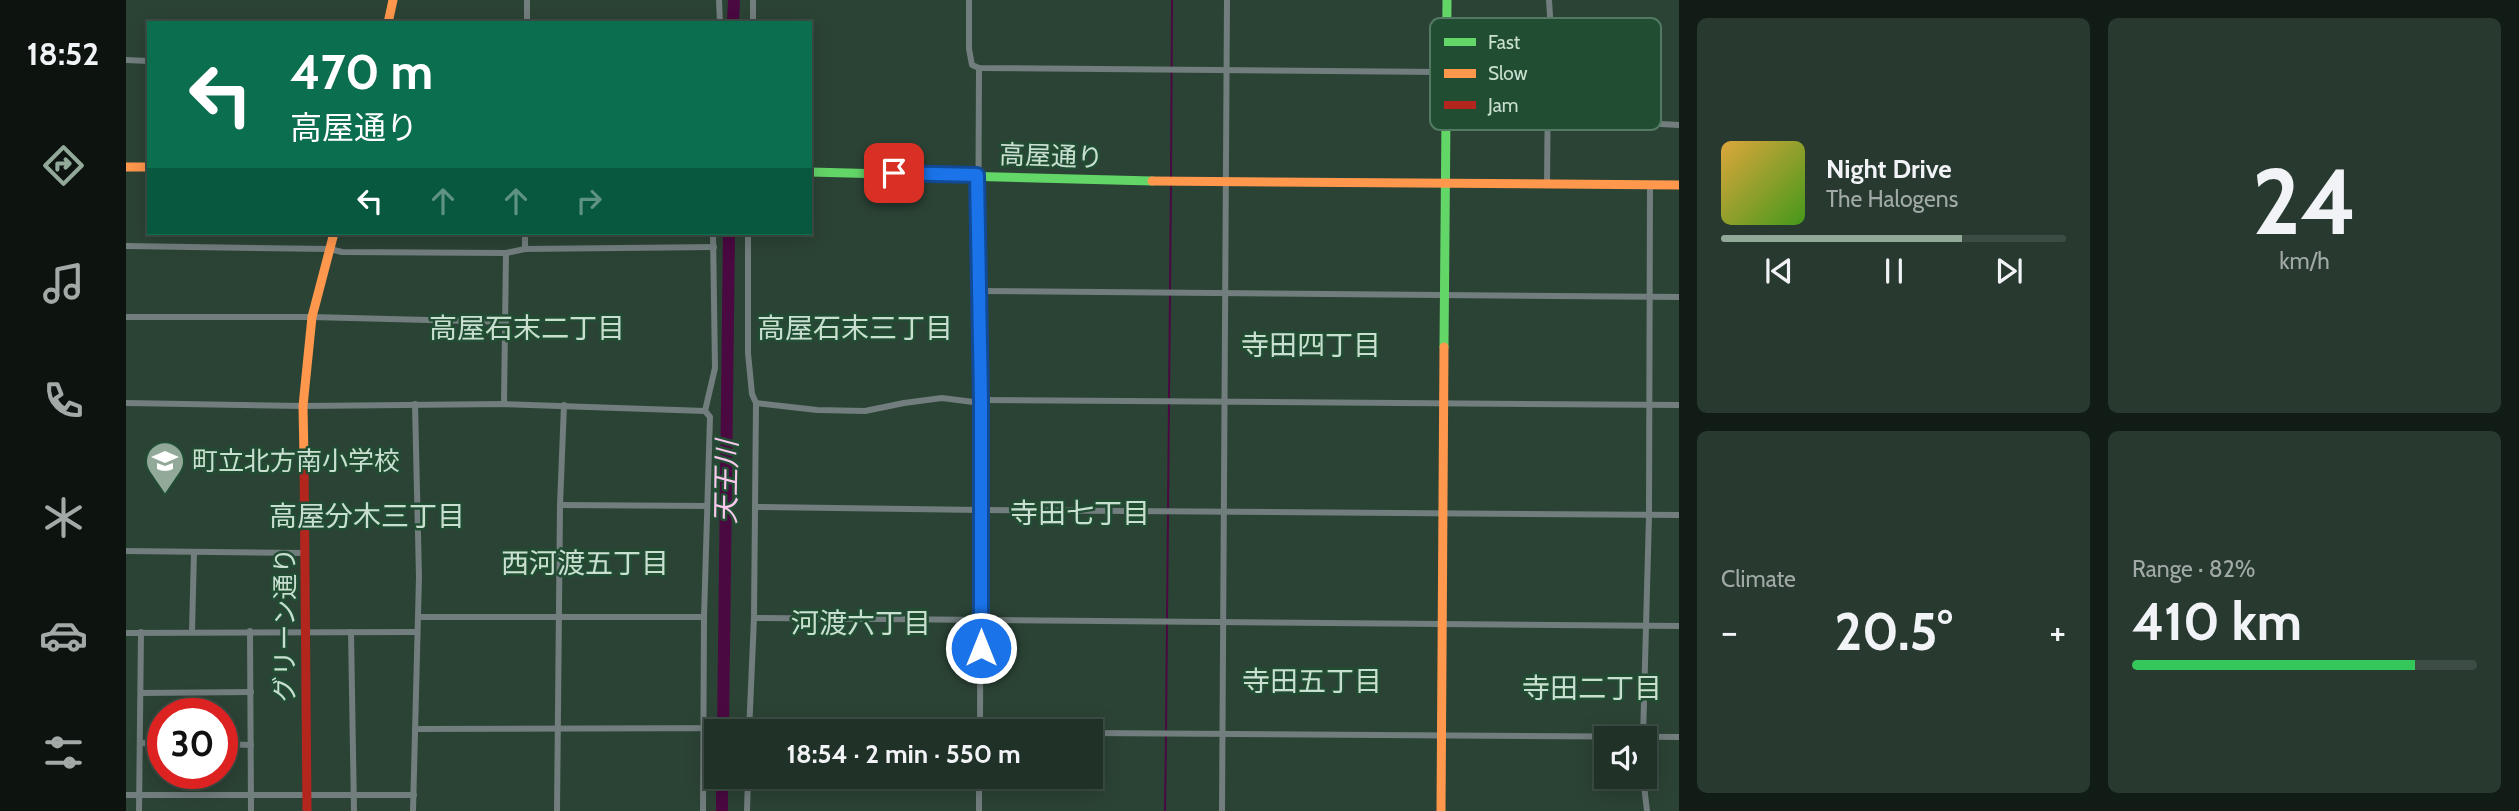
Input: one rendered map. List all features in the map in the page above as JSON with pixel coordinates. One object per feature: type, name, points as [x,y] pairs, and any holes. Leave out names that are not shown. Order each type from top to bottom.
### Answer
[{"type":"street","points":[[388,21],[393,0]]},
{"type":"street","points":[[527,0],[527,21]]},
{"type":"street","points":[[719,0],[720,21]]},
{"type":"street","points":[[753,0],[753,21]]},
{"type":"street","points":[[969,0],[972,65],[979,68],[1430,72]]},
{"type":"street","points":[[1222,811],[1227,0]]},
{"type":"street","points":[[1447,0],[1447,18]]},
{"type":"street","points":[[1549,0],[1550,18]]},
{"type":"street","points":[[126,60],[147,61]]},
{"type":"street","points":[[979,68],[977,175],[981,402],[980,719]]},
{"type":"street","points":[[1661,124],[1679,125]]},
{"type":"street","points":[[1441,811],[1445,130]]},
{"type":"street","points":[[1547,184],[1548,130]]},
{"type":"street","points":[[126,167],[147,167]]},
{"type":"street","name":"高屋通り","points":[[812,172],[1165,181],[1679,185]]},
{"type":"street","points":[[1643,726],[1647,625],[1650,185]]},
{"type":"street","name":"グリーン通り","points":[[307,811],[303,406],[312,317],[334,235]]},
{"type":"street","points":[[525,235],[525,249]]},
{"type":"street","points":[[708,719],[704,617],[709,417],[705,411],[715,368],[713,235]]},
{"type":"street","points":[[748,235],[748,353],[752,394],[756,403],[754,618],[748,719]]},
{"type":"street","points":[[126,246],[330,249],[341,253],[506,253],[525,249],[714,247]]},
{"type":"street","points":[[504,404],[506,253]]},
{"type":"street","points":[[978,291],[1679,297]]},
{"type":"street","points":[[126,317],[312,317],[506,322]]},
{"type":"street","points":[[756,403],[817,410],[865,411],[942,398],[981,402],[1679,405]]},
{"type":"street","points":[[126,403],[303,406],[504,404],[705,411]]},
{"type":"street","points":[[413,811],[416,632],[419,617],[415,404]]},
{"type":"street","points":[[557,811],[560,505],[564,405]]},
{"type":"street","points":[[560,505],[707,506]]},
{"type":"street","points":[[755,506],[1679,515]]},
{"type":"street","points":[[126,551],[306,553]]},
{"type":"street","points":[[192,631],[194,552]]},
{"type":"street","points":[[419,617],[704,617]]},
{"type":"street","points":[[754,618],[1679,626]]},
{"type":"street","points":[[250,631],[251,811]]},
{"type":"street","points":[[139,811],[141,632]]},
{"type":"street","points":[[351,632],[354,811]]},
{"type":"street","points":[[126,633],[416,632]]},
{"type":"street","points":[[141,693],[251,692]]},
{"type":"street","points":[[415,730],[704,729]]},
{"type":"street","points":[[1103,733],[1594,738]]},
{"type":"street","points":[[1657,738],[1679,737]]},
{"type":"street","points":[[140,744],[147,744]]},
{"type":"street","points":[[238,745],[251,745]]},
{"type":"street","points":[[703,811],[704,789]]},
{"type":"street","points":[[747,811],[748,789]]},
{"type":"street","points":[[979,789],[979,811]]},
{"type":"street","points":[[1644,789],[1647,811]]},
{"type":"street","points":[[126,795],[414,796]]},
{"type":"waterway","name":"天王川","points":[[733,21],[734,0]]},
{"type":"waterway","points":[[1171,177],[1172,0]]},
{"type":"waterway","points":[[1170,289],[1171,183]]},
{"type":"waterway","name":"天王川","points":[[723,719],[729,235]]},
{"type":"waterway","points":[[1169,398],[1170,295]]},
{"type":"waterway","points":[[1167,618],[1169,404]]},
{"type":"waterway","points":[[1166,730],[1167,624]]},
{"type":"waterway","points":[[1165,811],[1166,736]]},
{"type":"waterway","name":"天王川","points":[[722,789],[722,811]]},
{"type":"traffic: fast","points":[[1447,0],[1447,18]]},
{"type":"traffic: fast","points":[[1444,347],[1446,130]]},
{"type":"traffic: fast","points":[[812,172],[1152,181]]},
{"type":"traffic: slow","points":[[388,21],[393,0]]},
{"type":"traffic: slow","points":[[126,167],[147,167]]},
{"type":"traffic: slow","points":[[1152,181],[1679,185]]},
{"type":"traffic: slow","points":[[304,459],[303,406],[312,317],[333,235]]},
{"type":"traffic: slow","points":[[1441,811],[1444,347]]},
{"type":"traffic: jam","points":[[304,459],[307,811]]},
{"type":"place","name":"町立北方南小学校","points":[[165,495]]},
{"type":"district","name":"高屋石末二丁目","points":[[527,328]]},
{"type":"district","name":"高屋石末三丁目","points":[[855,328]]},
{"type":"district","name":"寺田四丁目","points":[[1311,345]]},
{"type":"district","name":"寺田七丁目","points":[[1080,513]]},
{"type":"district","name":"高屋分木三丁目","points":[[367,516]]},
{"type":"district","name":"西河渡五丁目","points":[[585,563]]},
{"type":"district","name":"河渡六丁目","points":[[861,623]]},
{"type":"district","name":"寺田五丁目","points":[[1312,681]]},
{"type":"district","name":"寺田二丁目","points":[[1592,688]]},
{"type":"route","points":[[894,173],[977,175],[981,648]]}]
